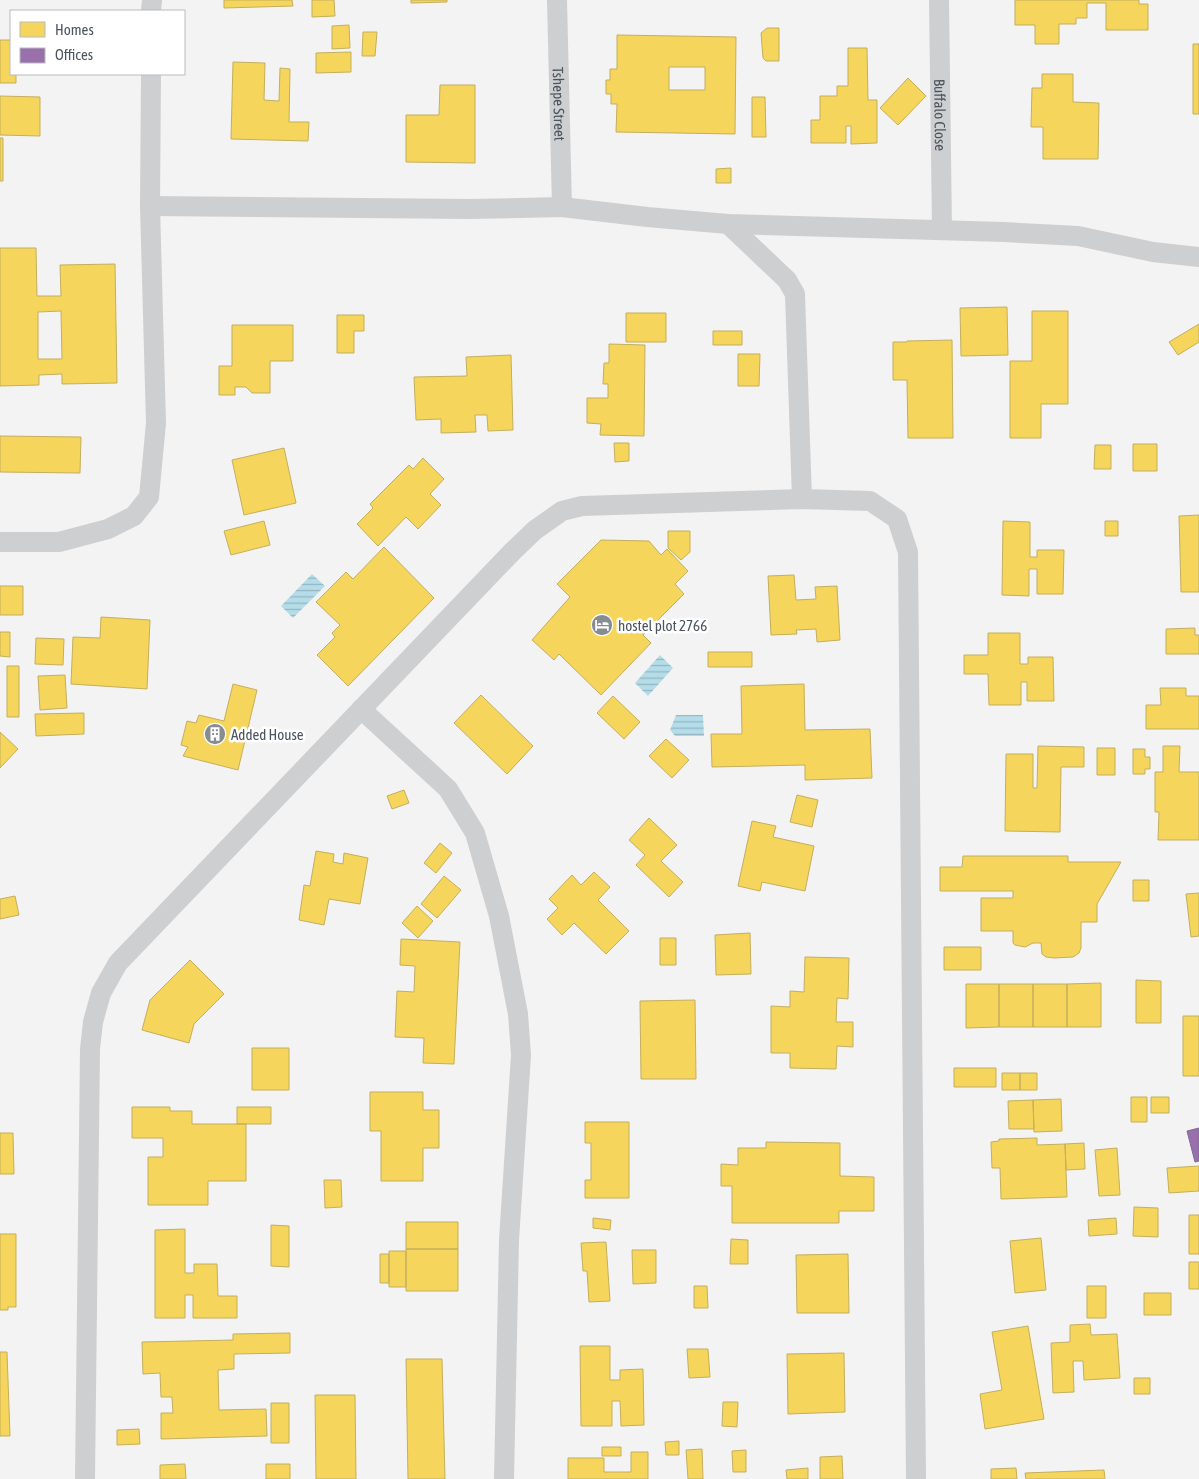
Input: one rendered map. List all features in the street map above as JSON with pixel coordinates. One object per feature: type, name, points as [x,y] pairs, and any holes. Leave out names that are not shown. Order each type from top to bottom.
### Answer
[{"type":"street","name":"Tshepe Street","points":[[557,0],[562,207]]},
{"type":"street","name":"Buffalo Close","points":[[939,0],[942,230]]},
{"type":"street","points":[[0,542],[59,542],[108,529],[134,516],[149,497],[156,423],[150,206],[151,75]]},
{"type":"street","points":[[150,206],[470,209],[562,207],[647,218],[728,224],[1078,236],[1153,252],[1199,257]]},
{"type":"street","points":[[728,224],[788,280],[795,294],[802,499]]},
{"type":"street","points":[[85,1479],[90,1049],[92,1022],[101,993],[118,963],[512,551],[535,530],[562,510],[582,506],[802,499],[870,501],[897,519],[908,552],[916,1479]]},
{"type":"street","points":[[361,709],[448,789],[475,833],[499,916],[518,1014],[521,1055],[509,1240],[504,1479]]},
{"type":"water","points":[[312,574],[325,586],[293,618],[281,606]]},
{"type":"water","points":[[660,655],[673,668],[648,696],[635,683]]},
{"type":"water","points":[[676,715],[703,715],[704,736],[675,736],[670,730]]},
{"type":"building: Homes","points":[[224,0],[292,0],[293,6],[224,8]]},
{"type":"building: Homes","points":[[312,0],[334,0],[335,16],[312,17]]},
{"type":"building: Homes","points":[[411,0],[447,0],[447,2],[411,3]]},
{"type":"building: Homes","points":[[1015,0],[1139,0],[1139,4],[1148,4],[1148,30],[1106,30],[1106,3],[1087,3],[1087,18],[1076,18],[1076,24],[1059,24],[1059,44],[1035,44],[1035,25],[1015,25]]},
{"type":"building: Homes","points":[[349,25],[350,48],[332,49],[332,26]]},
{"type":"building: Homes","points":[[767,28],[779,28],[779,61],[766,61],[763,58],[761,33]]},
{"type":"building: Homes","points":[[363,32],[377,32],[375,56],[362,56]]},
{"type":"building: Homes","points":[[617,35],[736,37],[735,134],[616,132],[617,104],[611,104],[611,94],[606,94],[606,80],[610,80],[610,69],[617,69]],"holes":[[[669,67],[705,67],[705,90],[669,90]]]},
{"type":"building: Homes","points":[[0,40],[10,40],[10,75],[16,75],[16,83],[0,83]]},
{"type":"building: Homes","points":[[1193,44],[1199,44],[1199,114],[1193,114]]},
{"type":"building: Homes","points":[[848,48],[867,48],[868,100],[877,100],[877,143],[851,144],[851,126],[846,126],[846,143],[811,143],[811,120],[820,120],[820,96],[837,96],[837,86],[848,86]]},
{"type":"building: Homes","points":[[351,52],[351,72],[316,73],[316,53]]},
{"type":"building: Homes","points":[[233,62],[265,63],[264,100],[279,101],[280,68],[290,69],[289,122],[309,122],[308,141],[231,139]]},
{"type":"building: Homes","points":[[1042,74],[1073,74],[1073,102],[1099,103],[1098,159],[1043,159],[1043,127],[1031,127],[1032,88],[1042,88]]},
{"type":"building: Homes","points":[[908,78],[926,96],[898,125],[880,108]]},
{"type":"building: Homes","points":[[440,85],[475,85],[475,163],[406,162],[406,115],[439,115]]},
{"type":"building: Homes","points":[[0,96],[40,97],[40,136],[0,135]]},
{"type":"building: Homes","points":[[752,97],[765,97],[766,137],[752,137]]},
{"type":"building: Homes","points":[[0,138],[3,138],[3,181],[0,181]]},
{"type":"building: Homes","points":[[731,168],[731,183],[716,183],[716,169]]},
{"type":"building: Homes","points":[[0,248],[36,248],[37,296],[61,296],[60,265],[115,264],[117,383],[62,384],[62,374],[39,375],[39,385],[0,386]],"holes":[[[61,311],[62,359],[38,359],[38,312]]]},
{"type":"building: Homes","points":[[1007,307],[1008,355],[961,356],[960,308]]},
{"type":"building: Homes","points":[[1032,311],[1068,311],[1068,404],[1041,404],[1041,438],[1010,438],[1010,361],[1032,361]]},
{"type":"building: Homes","points":[[626,313],[666,313],[666,342],[626,342]]},
{"type":"building: Homes","points":[[337,315],[364,315],[364,331],[354,331],[354,353],[337,353]]},
{"type":"building: Homes","points":[[1199,324],[1199,342],[1178,355],[1169,342]]},
{"type":"building: Homes","points":[[232,325],[293,325],[293,361],[270,361],[270,393],[252,393],[246,387],[235,387],[235,395],[219,395],[219,366],[232,366]]},
{"type":"building: Homes","points":[[713,331],[742,331],[742,345],[713,345]]},
{"type":"building: Homes","points":[[952,340],[953,438],[908,438],[907,380],[893,380],[893,342]]},
{"type":"building: Homes","points":[[609,344],[645,345],[644,436],[600,435],[601,424],[587,423],[587,398],[608,398],[608,384],[603,384],[604,363],[609,363]]},
{"type":"building: Homes","points":[[738,354],[760,354],[759,386],[738,386]]},
{"type":"building: Homes","points":[[511,355],[513,430],[488,431],[487,415],[475,415],[476,432],[441,433],[441,419],[416,420],[414,377],[467,376],[466,357]]},
{"type":"building: Homes","points":[[0,436],[81,437],[80,473],[0,472]]},
{"type":"building: Homes","points":[[614,443],[629,443],[629,461],[615,462]]},
{"type":"building: Homes","points":[[1133,444],[1157,444],[1157,471],[1133,471]]},
{"type":"building: Homes","points":[[1095,445],[1111,445],[1111,469],[1094,469]]},
{"type":"building: Homes","points":[[284,448],[296,503],[244,515],[232,460]]},
{"type":"building: Homes","points":[[423,458],[444,479],[430,494],[441,505],[418,529],[406,517],[378,546],[357,524],[373,508],[370,504],[409,465],[413,469]]},
{"type":"building: Homes","points":[[1199,515],[1199,592],[1181,592],[1179,516]]},
{"type":"building: Homes","points":[[264,521],[270,545],[231,555],[224,531]]},
{"type":"building: Homes","points":[[1003,521],[1030,522],[1030,557],[1037,557],[1037,550],[1064,550],[1063,594],[1037,594],[1037,569],[1029,569],[1029,596],[1002,595]]},
{"type":"building: Homes","points":[[1105,521],[1118,521],[1118,536],[1105,536]]},
{"type":"building: Homes","points":[[668,531],[690,531],[690,552],[681,560],[668,548]]},
{"type":"building: Homes","points":[[601,540],[649,541],[661,555],[667,549],[688,571],[675,584],[684,594],[643,635],[651,643],[601,695],[559,654],[554,660],[532,640],[570,597],[557,584]]},
{"type":"building: Homes","points":[[384,547],[434,598],[348,686],[317,655],[335,637],[332,633],[340,625],[316,602],[346,572],[353,579]]},
{"type":"building: Homes","points":[[794,575],[796,600],[816,599],[815,587],[837,586],[840,640],[817,642],[816,629],[796,630],[797,634],[771,635],[768,576]]},
{"type":"building: Homes","points":[[0,586],[23,586],[23,615],[0,615]]},
{"type":"building: Homes","points":[[101,617],[150,620],[147,689],[71,684],[73,637],[100,638]]},
{"type":"building: Homes","points":[[1195,628],[1195,635],[1199,635],[1199,654],[1166,654],[1166,629]]},
{"type":"building: Homes","points":[[0,632],[10,632],[10,657],[0,656]]},
{"type":"building: Homes","points":[[988,633],[1020,633],[1020,664],[1028,664],[1028,657],[1053,657],[1054,701],[1027,701],[1027,682],[1021,682],[1021,705],[989,705],[988,674],[964,674],[964,655],[988,655]]},
{"type":"building: Homes","points":[[36,638],[64,639],[63,665],[35,664]]},
{"type":"building: Homes","points":[[708,652],[752,652],[752,667],[708,667]]},
{"type":"building: Homes","points":[[7,666],[19,666],[19,717],[7,717]]},
{"type":"building: Homes","points":[[65,675],[67,708],[40,710],[38,676]]},
{"type":"building: Homes","name":"Added House","points":[[233,684],[257,690],[238,770],[183,756],[188,747],[181,745],[187,721],[196,723],[199,715],[224,721]]},
{"type":"building: Homes","points":[[804,684],[805,730],[870,729],[872,778],[805,780],[805,765],[712,767],[711,734],[742,734],[741,686]]},
{"type":"building: Homes","points":[[1160,688],[1186,688],[1186,696],[1199,696],[1199,729],[1146,729],[1146,705],[1161,705]]},
{"type":"building: Homes","points":[[481,695],[533,746],[507,774],[454,723]]},
{"type":"building: Homes","points":[[613,696],[640,722],[624,739],[597,713]]},
{"type":"building: Homes","points":[[84,713],[84,734],[36,736],[35,714]]},
{"type":"building: Homes","points":[[0,732],[18,749],[0,768]]},
{"type":"building: Homes","points":[[666,739],[689,760],[672,778],[649,756]]},
{"type":"building: Homes","points":[[1038,746],[1084,747],[1084,767],[1061,767],[1060,832],[1005,831],[1006,754],[1033,754],[1033,788],[1037,788]]},
{"type":"building: Homes","points":[[1163,746],[1180,746],[1179,772],[1199,772],[1199,840],[1158,840],[1159,812],[1155,812],[1155,772],[1163,772]]},
{"type":"building: Homes","points":[[1097,748],[1115,748],[1115,775],[1097,775]]},
{"type":"building: Homes","points":[[1133,749],[1145,749],[1145,757],[1150,757],[1150,769],[1145,769],[1145,774],[1133,774]]},
{"type":"building: Homes","points":[[404,790],[409,803],[392,809],[387,796]]},
{"type":"building: Homes","points":[[797,795],[818,800],[812,827],[790,822]]},
{"type":"building: Homes","points":[[649,818],[677,845],[661,861],[683,882],[669,897],[636,865],[645,855],[629,840]]},
{"type":"building: Homes","points":[[752,821],[776,826],[773,837],[814,846],[805,891],[762,882],[760,891],[738,886]]},
{"type":"building: Homes","points":[[440,843],[452,853],[436,873],[424,863]]},
{"type":"building: Homes","points":[[316,851],[334,854],[333,862],[343,864],[344,853],[368,858],[360,904],[329,899],[324,925],[299,920],[304,885],[310,886]]},
{"type":"building: Homes","points":[[963,856],[1068,856],[1068,862],[1121,862],[1097,904],[1097,922],[1081,922],[1081,948],[1079,953],[1073,957],[1054,958],[1046,957],[1042,954],[1041,943],[1033,943],[1025,947],[1015,945],[1013,943],[1013,931],[981,931],[981,898],[1013,898],[1013,891],[940,891],[940,867],[962,867]]},
{"type":"building: Homes","points":[[594,872],[610,887],[598,900],[629,931],[606,954],[574,923],[562,935],[547,919],[558,908],[549,899],[572,875],[581,885]]},
{"type":"building: Homes","points":[[444,876],[461,890],[437,918],[421,904]]},
{"type":"building: Homes","points":[[1133,880],[1149,880],[1149,901],[1133,901]]},
{"type":"building: Homes","points":[[1199,893],[1199,936],[1191,937],[1186,894]]},
{"type":"building: Homes","points":[[15,896],[19,915],[0,919],[0,899]]},
{"type":"building: Homes","points":[[417,906],[433,921],[418,938],[402,923]]},
{"type":"building: Homes","points":[[750,933],[751,974],[716,975],[715,935]]},
{"type":"building: Homes","points":[[660,938],[676,938],[676,965],[660,965]]},
{"type":"building: Homes","points":[[401,939],[460,942],[454,1064],[423,1063],[424,1038],[395,1037],[397,991],[414,992],[415,966],[400,965]]},
{"type":"building: Homes","points":[[944,947],[981,947],[981,970],[944,970]]},
{"type":"building: Homes","points":[[805,957],[849,958],[848,999],[837,998],[836,1022],[853,1022],[853,1047],[837,1046],[836,1069],[790,1068],[790,1053],[771,1053],[771,1006],[790,1007],[790,991],[804,992]]},
{"type":"building: Homes","points":[[190,960],[224,994],[194,1024],[189,1043],[142,1030],[150,1000]]},
{"type":"building: Homes","points":[[1136,980],[1161,981],[1161,1023],[1136,1023]]},
{"type":"building: Homes","points":[[1101,983],[1101,1027],[1067,1027],[1067,984]]},
{"type":"building: Homes","points":[[966,984],[999,984],[999,1027],[966,1028]]},
{"type":"building: Homes","points":[[999,984],[1033,984],[1033,1027],[999,1027]]},
{"type":"building: Homes","points":[[1033,984],[1067,984],[1067,1027],[1033,1027]]},
{"type":"building: Homes","points":[[695,1000],[696,1079],[641,1079],[640,1001]]},
{"type":"building: Homes","points":[[1183,1016],[1199,1016],[1199,1076],[1183,1076]]},
{"type":"building: Homes","points":[[252,1048],[289,1048],[289,1090],[252,1090]]},
{"type":"building: Homes","points":[[954,1068],[996,1068],[996,1087],[954,1087]]},
{"type":"building: Homes","points":[[1002,1073],[1020,1073],[1020,1090],[1002,1090]]},
{"type":"building: Homes","points":[[1020,1073],[1037,1073],[1037,1090],[1020,1090]]},
{"type":"building: Homes","points":[[370,1092],[423,1092],[423,1110],[439,1110],[439,1148],[423,1148],[423,1181],[381,1181],[381,1131],[370,1131]]},
{"type":"building: Homes","points":[[1131,1097],[1147,1097],[1147,1122],[1131,1122]]},
{"type":"building: Homes","points":[[1151,1097],[1169,1097],[1169,1113],[1151,1113]]},
{"type":"building: Homes","points":[[1061,1099],[1062,1131],[1034,1132],[1033,1100]]},
{"type":"building: Homes","points":[[1033,1100],[1034,1129],[1009,1129],[1008,1101]]},
{"type":"building: Homes","points":[[132,1107],[170,1107],[170,1111],[192,1111],[192,1124],[246,1124],[246,1181],[208,1181],[208,1205],[148,1205],[148,1157],[163,1157],[163,1138],[132,1138]]},
{"type":"building: Homes","points":[[237,1107],[271,1107],[271,1124],[237,1124]]},
{"type":"building: Homes","points":[[585,1122],[629,1122],[629,1198],[585,1198],[585,1180],[591,1180],[591,1143],[585,1143]]},
{"type":"building: Homes","points":[[0,1133],[13,1133],[14,1174],[0,1174]]},
{"type":"building: Homes","points":[[1037,1138],[1037,1145],[1065,1144],[1067,1197],[1001,1199],[1000,1168],[992,1168],[991,1142],[999,1141],[999,1139]]},
{"type":"building: Homes","points":[[766,1142],[840,1143],[840,1176],[874,1177],[874,1211],[839,1211],[839,1223],[732,1223],[732,1186],[721,1186],[721,1164],[738,1165],[738,1148],[766,1148]]},
{"type":"building: Homes","points":[[1084,1143],[1085,1169],[1066,1170],[1065,1144]]},
{"type":"building: Homes","points":[[1117,1148],[1120,1195],[1099,1196],[1095,1150]]},
{"type":"building: Homes","points":[[1199,1166],[1199,1191],[1169,1193],[1167,1168]]},
{"type":"building: Homes","points":[[324,1180],[341,1180],[342,1207],[325,1208]]},
{"type":"building: Homes","points":[[1134,1207],[1158,1208],[1158,1237],[1133,1236]]},
{"type":"building: Homes","points":[[1189,1215],[1199,1215],[1199,1254],[1189,1254]]},
{"type":"building: Homes","points":[[593,1218],[611,1220],[610,1230],[593,1228]]},
{"type":"building: Homes","points":[[1116,1218],[1117,1234],[1089,1236],[1088,1220]]},
{"type":"building: Homes","points":[[406,1222],[458,1222],[458,1249],[406,1249]]},
{"type":"building: Homes","points":[[271,1225],[289,1226],[289,1267],[271,1266]]},
{"type":"building: Homes","points":[[185,1229],[185,1273],[194,1273],[194,1264],[217,1264],[218,1296],[237,1296],[237,1318],[193,1318],[193,1295],[185,1295],[185,1318],[155,1318],[155,1230]]},
{"type":"building: Homes","points":[[0,1234],[16,1234],[16,1307],[8,1307],[8,1310],[0,1310]]},
{"type":"building: Homes","points":[[1041,1238],[1046,1290],[1015,1293],[1010,1241]]},
{"type":"building: Homes","points":[[731,1239],[748,1240],[748,1264],[730,1264]]},
{"type":"building: Homes","points":[[606,1242],[610,1301],[589,1302],[587,1271],[583,1271],[581,1243]]},
{"type":"building: Homes","points":[[406,1249],[458,1249],[458,1291],[406,1291]]},
{"type":"building: Homes","points":[[632,1250],[656,1250],[656,1283],[633,1284]]},
{"type":"building: Homes","points":[[389,1251],[406,1251],[406,1287],[389,1287]]},
{"type":"building: Homes","points":[[380,1254],[389,1254],[389,1283],[380,1283]]},
{"type":"building: Homes","points":[[848,1254],[849,1313],[797,1313],[796,1255]]},
{"type":"building: Homes","points":[[1189,1262],[1199,1262],[1199,1289],[1189,1289]]},
{"type":"building: Homes","points":[[694,1286],[707,1286],[708,1308],[694,1308]]},
{"type":"building: Homes","points":[[1087,1286],[1106,1286],[1106,1318],[1087,1318]]},
{"type":"building: Homes","points":[[1144,1293],[1171,1293],[1171,1315],[1144,1315]]},
{"type":"building: Homes","points":[[1090,1324],[1091,1335],[1117,1334],[1120,1378],[1084,1380],[1083,1361],[1073,1361],[1074,1392],[1053,1393],[1051,1343],[1070,1342],[1070,1325]]},
{"type":"building: Homes","points":[[1028,1326],[1044,1419],[985,1429],[980,1394],[1002,1390],[992,1332]]},
{"type":"building: Homes","points":[[290,1333],[290,1353],[234,1354],[234,1369],[218,1370],[219,1410],[266,1409],[267,1436],[161,1439],[161,1413],[173,1413],[172,1397],[161,1397],[160,1373],[143,1374],[142,1342],[233,1340],[233,1334]]},
{"type":"building: Homes","points":[[580,1346],[610,1346],[610,1380],[620,1380],[620,1370],[643,1369],[644,1425],[621,1426],[620,1401],[612,1401],[612,1426],[581,1426]]},
{"type":"building: Homes","points":[[687,1349],[708,1349],[710,1377],[689,1378]]},
{"type":"building: Homes","points":[[0,1352],[7,1352],[10,1436],[0,1436]]},
{"type":"building: Homes","points":[[844,1353],[845,1412],[788,1414],[787,1354]]},
{"type":"building: Homes","points":[[406,1359],[442,1359],[445,1479],[408,1479]]},
{"type":"building: Homes","points":[[1134,1378],[1150,1378],[1150,1394],[1134,1394]]},
{"type":"building: Homes","points":[[315,1395],[355,1395],[356,1479],[316,1479]]},
{"type":"building: Homes","points":[[723,1402],[738,1402],[737,1427],[722,1426]]},
{"type":"building: Homes","points":[[271,1403],[289,1403],[289,1443],[271,1443]]},
{"type":"building: Homes","points":[[139,1429],[140,1444],[117,1445],[117,1430]]},
{"type":"building: Homes","points":[[679,1441],[679,1455],[666,1455],[665,1442]]},
{"type":"building: Homes","points":[[602,1447],[621,1447],[621,1456],[602,1456]]},
{"type":"building: Homes","points":[[702,1449],[703,1479],[688,1479],[686,1450]]},
{"type":"building: Homes","points":[[746,1450],[746,1472],[733,1472],[732,1451]]},
{"type":"building: Homes","points":[[631,1452],[648,1452],[648,1479],[568,1479],[568,1458],[604,1458],[604,1472],[631,1472]]},
{"type":"building: Homes","points":[[842,1456],[843,1479],[820,1479],[820,1457]]},
{"type":"building: Homes","points":[[185,1464],[186,1479],[160,1479],[160,1465]]},
{"type":"building: Homes","points":[[266,1464],[290,1464],[290,1479],[266,1479]]},
{"type":"building: Homes","points":[[808,1468],[808,1479],[787,1479],[786,1470]]},
{"type":"building: Homes","points":[[1016,1468],[1017,1479],[991,1479],[991,1469]]},
{"type":"building: Homes","points":[[1104,1470],[1105,1479],[1026,1479],[1025,1473]]},
{"type":"building: Offices","points":[[1199,1128],[1199,1161],[1195,1162],[1187,1131]]},
{"type":"place","name":"hostel plot 2766","points":[[602,625]]},
{"type":"place","name":"Added House","points":[[215,734]]}]
